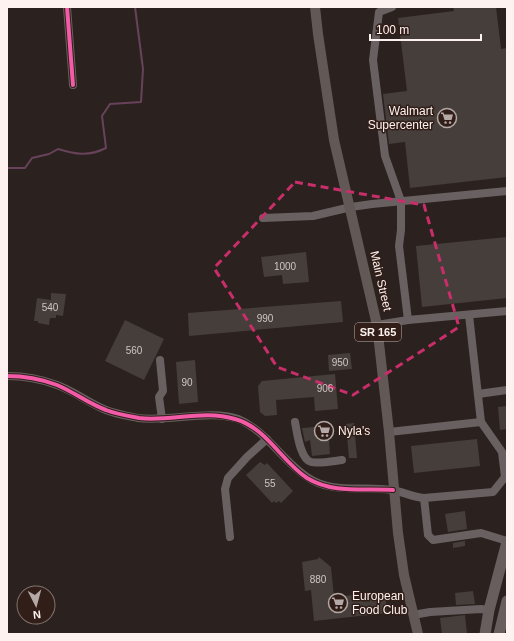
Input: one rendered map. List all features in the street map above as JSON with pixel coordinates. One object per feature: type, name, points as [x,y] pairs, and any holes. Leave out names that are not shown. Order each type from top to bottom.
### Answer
[{"type":"highway","points":[[484,634],[507,541]]},
{"type":"highway","points":[[499,634],[507,601]]},
{"type":"main road","name":"Main Street","points":[[316,7],[318,34],[334,140],[351,207],[377,325],[400,547],[418,634]]},
{"type":"street","points":[[67,7],[73,85]]},
{"type":"street","points":[[392,7],[380,12],[373,60],[385,156],[401,201],[402,230],[399,246],[408,320]]},
{"type":"street","points":[[263,218],[313,216],[351,207],[507,191]]},
{"type":"street","points":[[377,325],[408,320],[507,311]]},
{"type":"street","points":[[7,376],[24,376],[42,380],[59,386],[106,410],[139,418],[162,419],[220,416],[236,419],[250,425],[267,439],[294,467],[308,478],[324,486],[334,488],[393,490],[414,498],[493,492],[506,478],[502,452],[481,422],[469,315]]},
{"type":"street","points":[[160,360],[163,391],[159,397],[162,419]]},
{"type":"street","points":[[478,394],[507,390]]},
{"type":"street","points":[[295,422],[302,452],[305,458],[312,462],[342,460]]},
{"type":"street","points":[[389,432],[481,422]]},
{"type":"street","points":[[230,537],[225,489],[228,478],[247,457],[267,439]]},
{"type":"street","points":[[424,498],[428,535],[433,540],[481,533],[507,541]]},
{"type":"street","points":[[413,615],[430,612],[481,609],[489,610]]},
{"type":"highlighted area","points":[[295,182],[424,205],[459,327],[353,395],[277,367],[214,268]]},
{"type":"building","name":"Walmart Supercenter","points":[[453,7],[496,7],[501,49],[507,48],[507,177],[410,188],[405,142],[389,144],[383,94],[407,91],[398,18],[454,11]]},
{"type":"building","points":[[507,237],[507,298],[422,307],[416,246]]},
{"type":"building","points":[[306,252],[309,282],[283,284],[282,275],[264,277],[261,257]]},
{"type":"building","points":[[51,293],[66,294],[63,316],[56,315],[56,318],[50,318],[49,325],[34,321],[37,298],[51,300]]},
{"type":"building","points":[[341,301],[343,322],[189,336],[188,313]]},
{"type":"building","points":[[125,320],[164,339],[144,380],[105,361]]},
{"type":"building","points":[[350,353],[352,369],[329,371],[328,355]]},
{"type":"building","points":[[195,360],[198,402],[179,404],[176,362]]},
{"type":"building","points":[[335,374],[338,409],[315,411],[314,397],[276,400],[277,415],[265,416],[260,412],[258,386],[262,381]]},
{"type":"building","points":[[507,406],[507,429],[500,430],[498,407]]},
{"type":"building","points":[[354,423],[357,458],[349,458],[346,424]]},
{"type":"building","points":[[328,426],[330,454],[312,456],[310,440],[305,442],[302,428]]},
{"type":"building","points":[[477,439],[480,466],[414,473],[411,446]]},
{"type":"building","points":[[260,462],[265,465],[267,463],[293,491],[281,503],[279,501],[276,503],[274,501],[272,503],[246,475]]},
{"type":"building","points":[[465,511],[467,529],[448,532],[445,514]]},
{"type":"building","points":[[465,541],[465,546],[453,548],[453,543]]},
{"type":"building","points":[[319,557],[331,567],[334,597],[385,592],[387,613],[314,621],[311,590],[305,591],[302,562],[318,559]]},
{"type":"building","points":[[473,591],[475,604],[456,605],[455,593]]},
{"type":"building","points":[[465,615],[467,634],[442,634],[440,618]]},
{"type":"waterway","points":[[7,168],[25,168],[32,158],[49,154],[58,149],[87,154],[106,148],[102,116],[110,104],[141,102],[143,69],[135,7]]},
{"type":"cycle path","points":[[67,7],[73,85]]},
{"type":"cycle path","points":[[7,376],[27,377],[51,383],[114,413],[139,418],[151,419],[211,415],[235,419],[246,423],[265,437],[298,471],[317,483],[338,488],[393,490]]},
{"type":"place","name":"Walmart Supercenter","points":[[447,118]]},
{"type":"place","name":"Nyla's","points":[[324,431]]},
{"type":"place","name":"European Food Club","points":[[338,603]]}]
